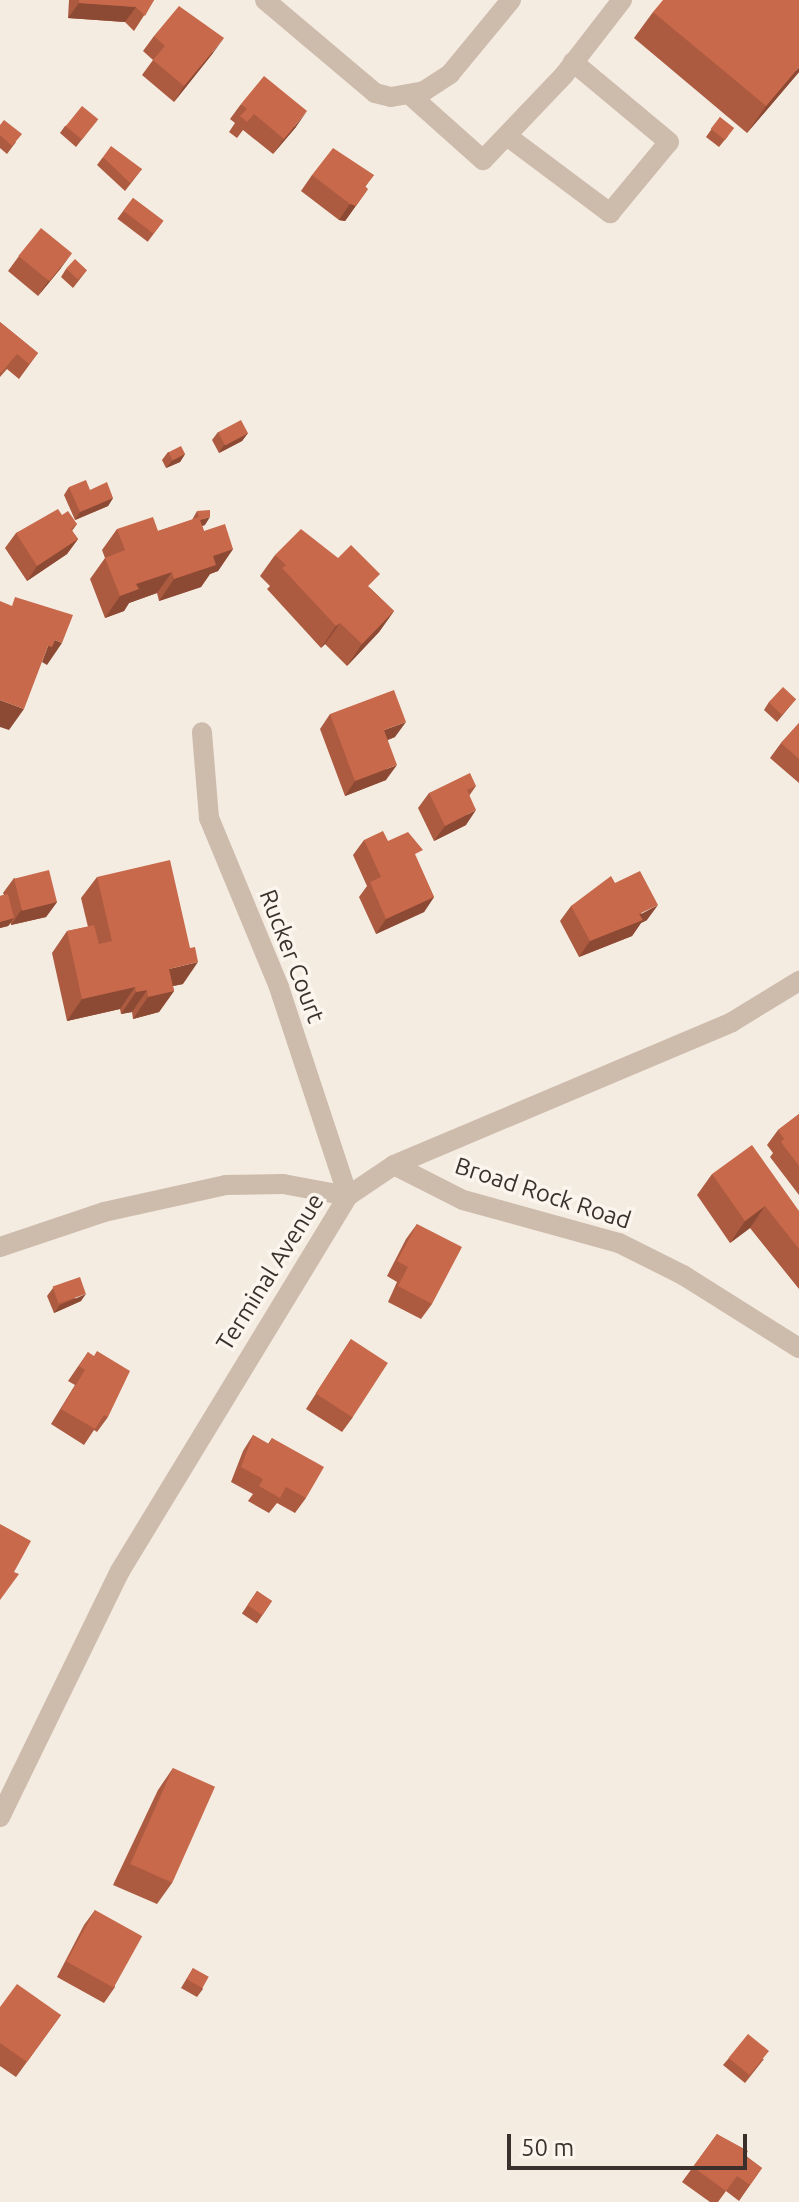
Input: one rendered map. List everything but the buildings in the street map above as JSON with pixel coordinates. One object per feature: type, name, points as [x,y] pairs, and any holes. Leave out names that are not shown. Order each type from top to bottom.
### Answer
[{"type":"street","points":[[265,0],[375,93],[410,95],[450,74],[511,0]]},
{"type":"street","points":[[410,95],[483,160],[573,62],[622,0]]},
{"type":"street","points":[[507,136],[610,213],[669,142],[573,62]]},
{"type":"street","name":"Rucker Court","points":[[202,732],[209,818],[279,987],[348,1196]]},
{"type":"street","name":"Terminal Avenue","points":[[0,1817],[120,1571],[348,1196],[394,1165],[732,1022],[799,981]]},
{"type":"street","name":"Broad Rock Road","points":[[394,1165],[463,1200],[619,1243],[683,1275],[799,1348]]},
{"type":"street","points":[[0,1247],[104,1212],[226,1185],[283,1184],[348,1196]]}]
